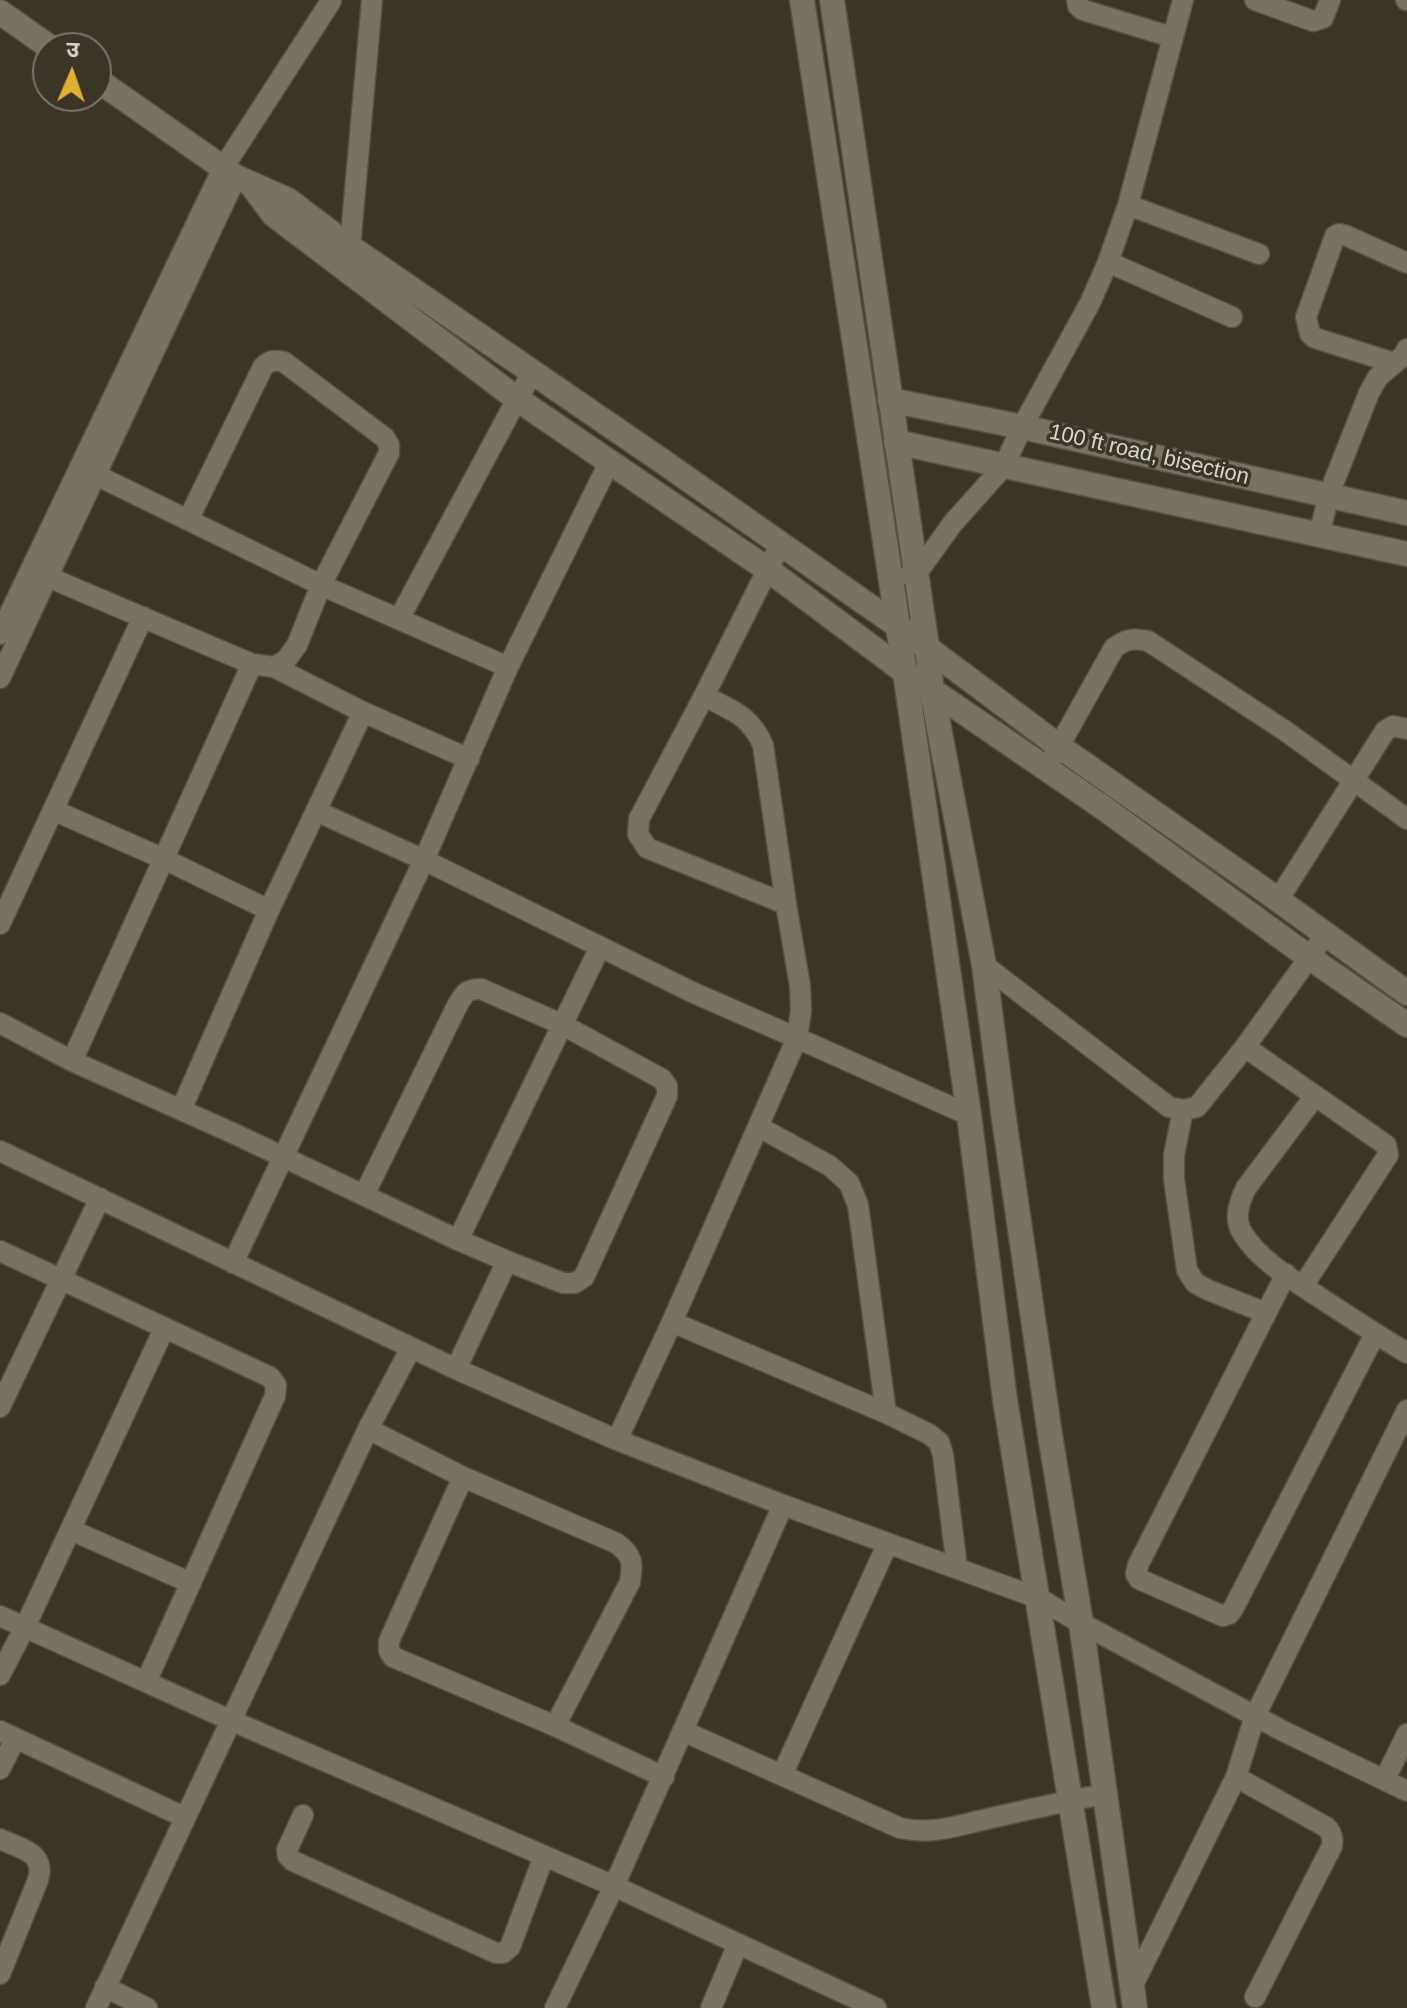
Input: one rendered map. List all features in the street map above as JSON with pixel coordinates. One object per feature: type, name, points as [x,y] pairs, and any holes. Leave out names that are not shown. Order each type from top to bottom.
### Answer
[{"type":"street","points":[[350,247],[372,0]]},
{"type":"street","points":[[802,0],[905,672],[969,1115],[1005,1400],[1104,2008]]},
{"type":"street","points":[[832,0],[932,691],[984,965],[1047,1419],[1081,1623],[1134,1998]]},
{"type":"street","points":[[1077,0],[1083,10],[1172,37]]},
{"type":"street","points":[[891,579],[917,573],[953,523],[1004,466],[1090,303],[1128,205],[1183,0]]},
{"type":"street","points":[[1255,0],[1313,21],[1323,18],[1330,0]]},
{"type":"street","points":[[0,634],[331,1]]},
{"type":"street","points":[[0,12],[32,35]]},
{"type":"street","points":[[112,90],[237,177],[288,200],[350,247],[898,626],[1060,747],[1407,993]]},
{"type":"street","points":[[237,177],[274,215],[517,399],[767,569],[905,672],[1101,806],[1407,1025]]},
{"type":"street","points":[[0,678],[237,177]]},
{"type":"street","points":[[1128,205],[1259,254]]},
{"type":"street","points":[[1400,356],[1315,338],[1310,334],[1306,317],[1335,236],[1347,236],[1407,263]]},
{"type":"street","points":[[1108,262],[1232,317]]},
{"type":"street","points":[[1319,536],[1329,494],[1369,393],[1378,377],[1400,356]]},
{"type":"street","points":[[188,520],[263,367],[269,362],[284,362],[385,438],[389,453],[321,585],[297,645],[286,660],[274,667]]},
{"type":"street","points":[[399,619],[532,374]]},
{"type":"street","name":"100 ft road, bisection","points":[[890,400],[1407,513]]},
{"type":"street","points":[[896,442],[1407,554]]},
{"type":"street","points":[[233,1263],[424,860],[508,667],[609,463]]},
{"type":"street","points":[[96,475],[321,585],[508,667]]},
{"type":"street","points":[[780,545],[639,819],[638,834],[647,848],[786,904]]},
{"type":"street","points":[[48,577],[252,664],[274,667],[363,712],[469,759]]},
{"type":"street","points":[[0,924],[143,617]]},
{"type":"street","points":[[1046,768],[1114,648],[1125,640],[1135,638],[1148,641],[1284,730],[1407,819]]},
{"type":"street","points":[[72,1061],[252,664]]},
{"type":"street","points":[[617,1440],[759,1127],[797,1038],[801,1011],[800,986],[763,745],[756,729],[742,716],[704,696]]},
{"type":"street","points":[[181,1110],[269,910],[363,712]]},
{"type":"street","points":[[1278,900],[1385,731],[1393,726],[1407,729]]},
{"type":"street","points":[[53,810],[269,910]]},
{"type":"street","points":[[316,811],[424,860],[694,993],[969,1115]]},
{"type":"street","points":[[984,965],[1169,1107],[1183,1110],[1197,1107],[1245,1047],[1326,934]]},
{"type":"street","points":[[458,1240],[600,947]]},
{"type":"street","points":[[0,1023],[72,1061],[458,1240],[563,1283],[575,1283],[584,1277],[667,1096],[667,1086],[662,1079],[561,1024],[481,989],[471,989],[464,994],[364,1195]]},
{"type":"street","points":[[1245,1047],[1386,1145],[1388,1155],[1266,1313],[1138,1565],[1136,1574],[1139,1579],[1223,1616],[1229,1614],[1375,1334]]},
{"type":"street","points":[[1315,1096],[1246,1188],[1239,1204],[1237,1220],[1242,1234],[1262,1256],[1294,1280],[1407,1353]]},
{"type":"street","points":[[1183,1110],[1174,1155],[1174,1179],[1187,1270],[1195,1283],[1266,1313]]},
{"type":"street","points":[[759,1127],[830,1166],[849,1183],[858,1205],[886,1413]]},
{"type":"street","points":[[0,1151],[411,1348],[617,1440],[783,1505],[1038,1598],[1255,1716],[1407,1791]]},
{"type":"street","points":[[0,1407],[100,1198]]},
{"type":"street","points":[[0,1251],[270,1377],[276,1385],[275,1396],[146,1682]]},
{"type":"street","points":[[456,1369],[507,1261]]},
{"type":"street","points":[[672,1322],[886,1413],[939,1442],[957,1568]]},
{"type":"street","points":[[0,1675],[164,1329]]},
{"type":"street","points":[[96,2008],[368,1429],[411,1348]]},
{"type":"street","points":[[1134,1998],[1236,1777],[1255,1716],[1407,1410]]},
{"type":"street","points":[[368,1429],[463,1477],[626,1550],[633,1564],[630,1582],[555,1726]]},
{"type":"street","points":[[463,1477],[389,1641],[389,1651],[393,1657],[555,1726],[664,1777]]},
{"type":"street","points":[[555,2008],[664,1777],[783,1505]]},
{"type":"street","points":[[71,1530],[191,1583]]},
{"type":"street","points":[[782,1775],[888,1543]]},
{"type":"street","points":[[0,1616],[230,1720],[614,1886],[876,2008]]},
{"type":"street","points":[[683,1731],[900,1828],[917,1832],[944,1830],[1105,1794]]},
{"type":"street","points":[[1385,1779],[1407,1734]]},
{"type":"street","points":[[0,1769],[7,1735],[184,1817]]},
{"type":"street","points":[[1236,1777],[1326,1827],[1333,1841],[1255,1997]]},
{"type":"street","points":[[303,1815],[287,1850],[293,1861],[496,1953],[503,1953],[510,1947],[544,1856]]},
{"type":"street","points":[[0,1839],[36,1857],[40,1864],[38,1880],[0,1974]]},
{"type":"street","points":[[711,2008],[738,1944]]},
{"type":"street","points":[[105,1987],[147,2008]]}]
